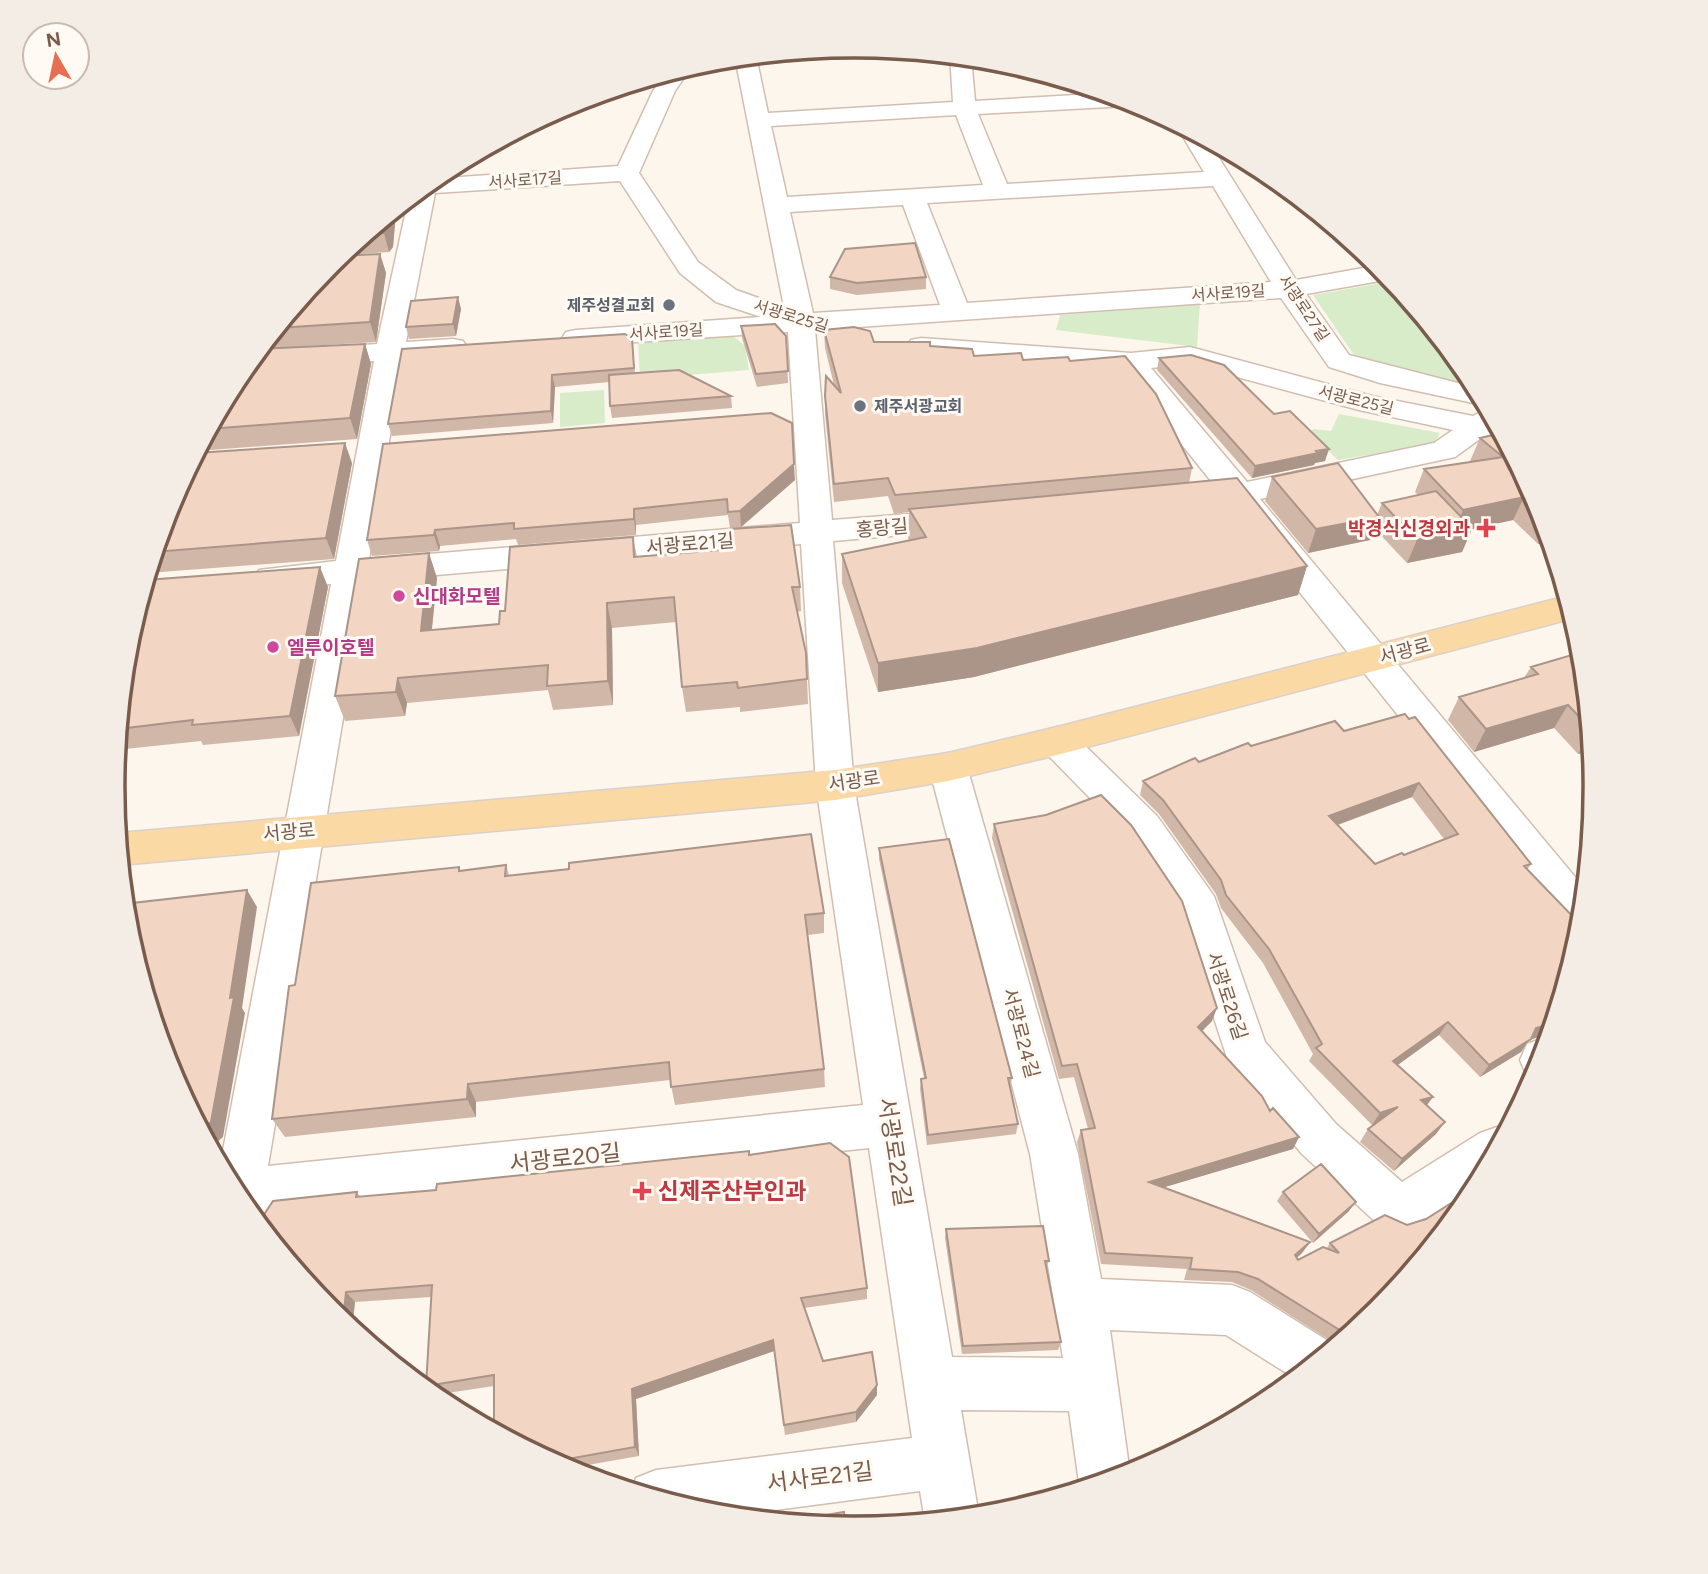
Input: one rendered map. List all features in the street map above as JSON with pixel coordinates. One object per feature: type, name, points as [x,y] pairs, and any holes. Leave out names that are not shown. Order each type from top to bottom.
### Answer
[{"type":"main road","name":"서광로","points":[[127,848],[835,785],[948,767],[1561,610]]},
{"type":"street","points":[[747,66],[801,322],[795,415],[819,534],[835,785]]},
{"type":"street","points":[[961,66],[965,109],[998,192]]},
{"type":"street","points":[[627,173],[662,84]]},
{"type":"street","points":[[758,120],[1100,101]]},
{"type":"street","name":"서광로27길","points":[[1198,144],[1289,289],[1339,361],[1380,374],[1481,414]]},
{"type":"street","name":"서사로17길","points":[[444,185],[627,173]]},
{"type":"street","name":"서광로25길","points":[[627,173],[689,267],[726,296],[801,322],[898,344],[1131,362],[1190,355],[1369,404],[1482,416]]},
{"type":"street","points":[[776,205],[1220,178]]},
{"type":"street","points":[[912,197],[957,313]]},
{"type":"street","points":[[306,831],[390,351],[395,262],[417,203]]},
{"type":"street","name":"서사로19길","points":[[555,340],[1289,289],[1373,274]]},
{"type":"street","points":[[1002,310],[1063,357]]},
{"type":"street","points":[[287,359],[472,345]]},
{"type":"street","points":[[1339,361],[1369,404]]},
{"type":"street","points":[[1131,362],[1573,904]]},
{"type":"street","points":[[1171,500],[1239,494],[1444,450],[1484,420]]},
{"type":"street","name":"홍랑길","points":[[819,534],[995,517]]},
{"type":"street","name":"서광로21길","points":[[240,580],[819,534]]},
{"type":"street","name":"서광로26길","points":[[1057,741],[1143,827],[1199,908],[1245,1053],[1320,1139],[1399,1211],[1481,1160]]},
{"type":"street","name":"서광로24길","points":[[948,767],[1054,1154],[1080,1303],[1103,1472]]},
{"type":"street","name":"서광로22길","points":[[835,785],[891,1124],[950,1510]]},
{"type":"street","name":"서광로20길","points":[[240,1179],[306,831]]},
{"type":"street","name":"서광로20길","points":[[249,1193],[891,1124]]},
{"type":"street","points":[[1080,1303],[1232,1310],[1309,1357]]},
{"type":"street","points":[[931,1382],[1092,1385]]},
{"type":"street","name":"서사로21길","points":[[681,1495],[943,1461]]},
{"type":"green space","points":[[1381,283],[1433,343],[1462,385],[1354,355],[1313,295]]},
{"type":"green space","points":[[1200,304],[1197,347],[1056,330],[1060,315]]},
{"type":"green space","points":[[730,333],[745,346],[749,370],[640,379],[638,340]]},
{"type":"green space","points":[[604,390],[605,423],[560,427],[560,393]]},
{"type":"green space","points":[[1339,414],[1440,433],[1434,444],[1338,460],[1310,434],[1313,429],[1331,431]]},
{"type":"building","points":[[915,243],[926,277],[857,283],[830,277],[845,249]]},
{"type":"building","points":[[380,254],[370,322],[288,327],[338,271],[355,255]]},
{"type":"building","points":[[458,297],[453,324],[406,327],[411,301]]},
{"type":"building","points":[[775,324],[786,336],[788,371],[756,374],[741,326]]},
{"type":"building","points":[[854,327],[870,331],[874,342],[930,342],[930,346],[972,349],[974,356],[1021,353],[1023,360],[1068,357],[1070,361],[1125,356],[1156,394],[1192,468],[895,495],[888,478],[834,484],[825,396],[826,376],[841,393],[824,330]]},
{"type":"building","points":[[625,334],[632,338],[634,368],[552,375],[551,411],[388,424],[402,349]]},
{"type":"building","points":[[365,344],[350,418],[219,428],[271,348]]},
{"type":"building","points":[[1191,355],[1224,365],[1274,414],[1290,411],[1329,449],[1255,466],[1159,358]]},
{"type":"building","points":[[679,370],[731,396],[610,406],[609,375]]},
{"type":"building","points":[[771,413],[792,423],[794,464],[740,511],[728,512],[727,499],[634,509],[634,519],[514,529],[514,523],[435,530],[434,535],[367,540],[383,444]]},
{"type":"building","points":[[1493,435],[1523,497],[1463,510],[1424,469],[1503,457],[1480,438]]},
{"type":"building","points":[[345,443],[326,538],[164,551],[206,452]]},
{"type":"building","points":[[1338,463],[1379,517],[1316,529],[1272,477]]},
{"type":"building","points":[[1237,478],[1307,566],[977,648],[878,663],[842,554],[926,537],[909,509]]},
{"type":"building","points":[[1436,491],[1472,528],[1417,540],[1382,503]]},
{"type":"building","points":[[791,525],[800,587],[792,587],[806,653],[807,679],[738,688],[737,682],[682,687],[674,597],[607,603],[608,681],[547,686],[548,665],[398,678],[396,692],[335,696],[359,559],[429,553],[421,631],[499,624],[500,611],[505,611],[510,547],[633,537],[634,557],[732,549],[730,529]]},
{"type":"building","points":[[320,567],[290,716],[192,725],[193,720],[127,728],[139,645],[155,579]]},
{"type":"building","points":[[1571,655],[1580,717],[1568,705],[1486,729],[1459,697],[1538,674],[1531,667]]},
{"type":"building","points":[[1405,714],[1409,719],[1415,717],[1531,864],[1524,866],[1571,915],[1545,1021],[1543,1026],[1536,1028],[1531,1039],[1489,1065],[1448,1022],[1393,1061],[1433,1097],[1421,1100],[1445,1122],[1402,1159],[1368,1129],[1398,1107],[1380,1113],[1316,1048],[1322,1044],[1269,949],[1226,895],[1221,880],[1163,800],[1143,781],[1195,758],[1199,762],[1248,743],[1251,746],[1335,721],[1344,731]],"holes":[[[1419,783],[1458,834],[1404,855],[1402,853],[1375,864],[1329,816]]]},
{"type":"building","points":[[1101,795],[1131,825],[1182,901],[1217,1008],[1198,1027],[1262,1096],[1270,1111],[1273,1108],[1299,1137],[1149,1182],[1310,1242],[1295,1255],[1298,1260],[1323,1247],[1339,1253],[1330,1243],[1385,1215],[1407,1225],[1426,1219],[1453,1202],[1402,1268],[1340,1330],[1258,1279],[1238,1272],[1190,1269],[1192,1258],[1105,1253],[1081,1130],[1095,1128],[1077,1064],[1062,1066],[994,824],[1046,815]]},
{"type":"building","points":[[811,834],[824,913],[805,915],[824,1069],[671,1087],[669,1062],[468,1084],[467,1099],[272,1119],[289,986],[295,985],[311,883],[459,867],[459,871],[506,865],[505,876],[569,869],[569,863]]},
{"type":"building","points":[[949,839],[1012,1078],[1008,1078],[1018,1124],[928,1135],[921,1079],[926,1078],[879,848]]},
{"type":"building","points":[[247,890],[230,998],[234,997],[211,1122],[208,1125],[180,1066],[163,1021],[150,976],[135,903]]},
{"type":"building","points":[[830,1143],[849,1157],[867,1288],[801,1298],[823,1361],[872,1352],[877,1385],[856,1412],[784,1425],[773,1340],[632,1389],[635,1447],[570,1459],[494,1422],[494,1375],[436,1384],[427,1377],[432,1285],[346,1292],[344,1309],[306,1268],[265,1216],[273,1201],[357,1192],[356,1197],[436,1190],[437,1184],[749,1151],[749,1155]]},
{"type":"building","points":[[1321,1164],[1356,1202],[1319,1234],[1283,1192]]},
{"type":"building","points":[[1043,1226],[1049,1261],[1045,1261],[1061,1342],[963,1346],[946,1229]]},
{"type":"building","points":[[844,1512],[844,1516],[824,1515]]},
{"type":"place","name":"제주성결교회","points":[[669,305]]},
{"type":"place","name":"제주서광교회","points":[[860,406]]},
{"type":"place","name":"박경식신경외과","points":[[1486,528]]},
{"type":"place","name":"신대화모텔","points":[[399,596]]},
{"type":"place","name":"엘루이호텔","points":[[273,647]]},
{"type":"place","name":"신제주산부인과","points":[[642,1191]]}]
